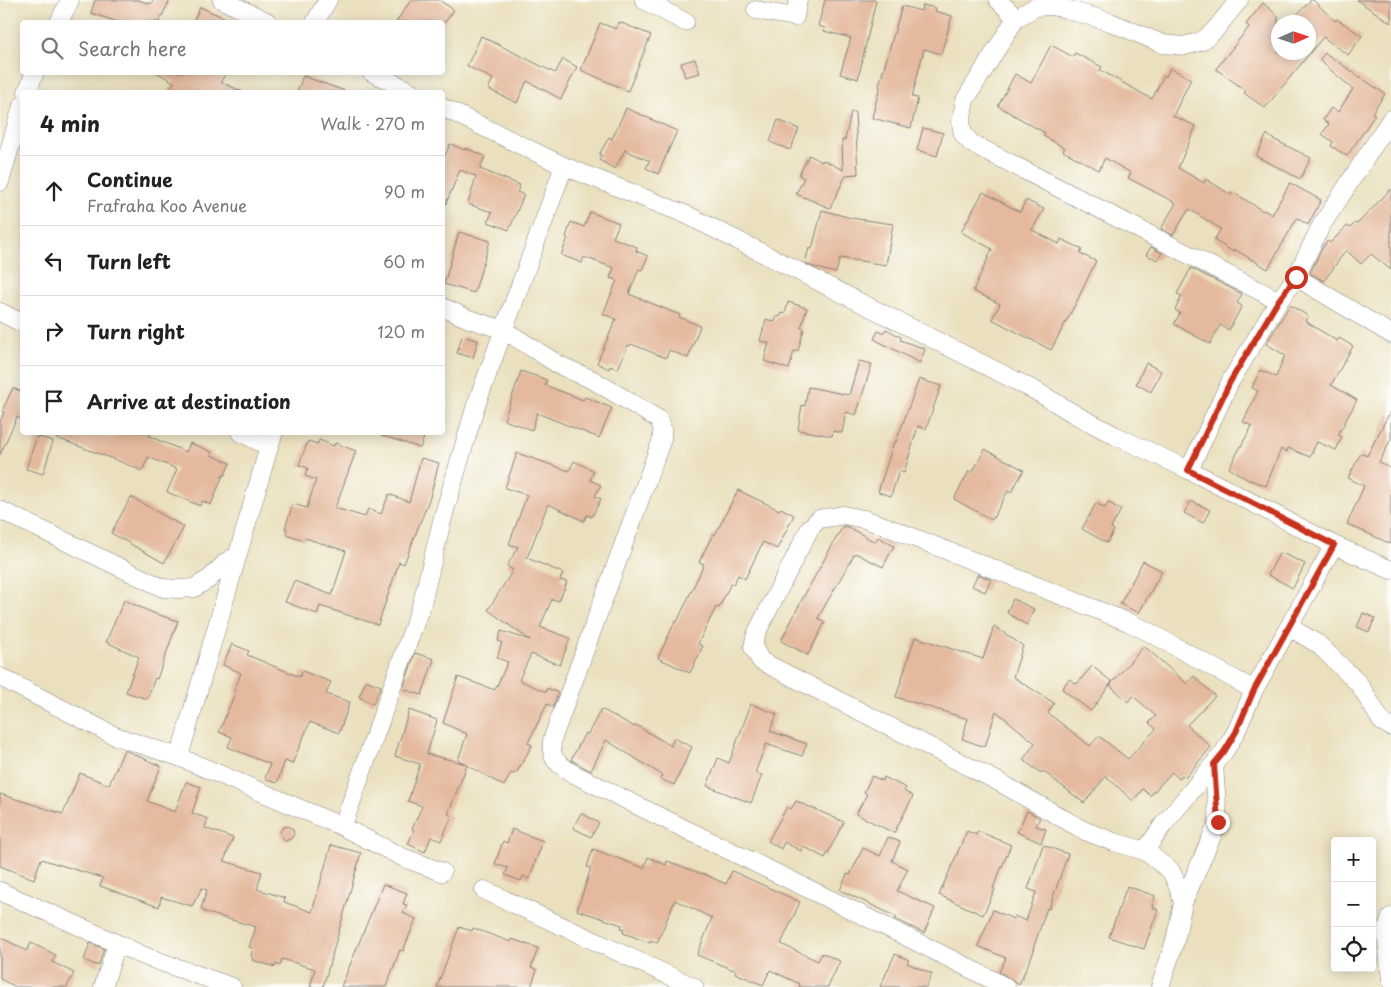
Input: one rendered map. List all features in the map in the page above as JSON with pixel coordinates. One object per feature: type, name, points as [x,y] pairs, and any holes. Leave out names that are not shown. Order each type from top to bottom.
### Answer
[{"type":"street","points":[[60,20],[70,0]]},
{"type":"street","points":[[224,0],[264,20]]},
{"type":"street","points":[[316,20],[328,0]]},
{"type":"street","points":[[644,0],[684,22]]},
{"type":"street","points":[[756,10],[795,17],[798,0]]},
{"type":"street","points":[[998,0],[1016,18]]},
{"type":"street","points":[[1239,0],[1214,32],[1202,41],[1184,46],[1163,44],[1110,22],[1066,9],[1051,6],[1036,7],[1016,18],[965,100],[961,122],[963,134],[971,143],[1278,301]]},
{"type":"street","points":[[28,90],[34,75]]},
{"type":"street","points":[[377,75],[408,90]]},
{"type":"street","points":[[445,108],[564,166],[686,215],[1036,391],[1114,435],[1188,470],[1334,545],[1391,570]]},
{"type":"street","points":[[1188,470],[1230,382],[1278,301],[1296,277],[1320,226],[1391,119]]},
{"type":"street","points":[[0,182],[20,127]]},
{"type":"street","points":[[341,826],[346,817],[422,603],[442,517],[472,417],[564,166]]},
{"type":"street","points":[[1296,277],[1391,334]]},
{"type":"street","points":[[445,308],[469,319],[504,330],[559,364],[593,380],[658,419],[662,428],[662,439],[552,740],[552,748],[557,762],[572,773],[687,831],[908,937],[1006,987]]},
{"type":"street","points":[[0,312],[20,322]]},
{"type":"street","points":[[179,758],[272,440],[252,435]]},
{"type":"street","points":[[0,510],[163,588],[194,588],[209,579],[226,562],[238,555]]},
{"type":"street","points":[[1183,903],[1171,871],[1145,851],[1085,831],[999,782],[761,661],[753,647],[756,634],[810,528],[819,520],[844,515],[864,519],[887,527],[1128,622],[1254,690]]},
{"type":"street","points":[[1145,851],[1163,825],[1224,752],[1236,732],[1254,690],[1334,545]]},
{"type":"street","points":[[1290,627],[1318,644],[1359,684],[1382,722],[1391,727]]},
{"type":"street","points":[[0,677],[115,736],[179,758],[341,826],[402,857],[442,872]]},
{"type":"street","points":[[1160,987],[1175,942],[1183,903],[1218,822],[1214,764]]},
{"type":"street","points":[[484,890],[694,987]]},
{"type":"street","points":[[0,891],[117,944],[163,963],[232,987]]},
{"type":"street","points":[[1389,927],[1391,980]]},
{"type":"street","points":[[102,987],[117,944]]},
{"type":"building","points":[[95,0],[138,0],[151,4],[153,0],[170,0],[160,20],[112,20],[91,13]]},
{"type":"building","points":[[411,0],[439,0],[454,10],[445,22],[445,20],[397,20]]},
{"type":"building","points":[[825,0],[876,0],[858,79],[840,74],[851,38],[824,31],[825,28],[818,26]]},
{"type":"building","points":[[1313,0],[1335,21],[1337,19],[1362,36],[1348,55],[1323,37],[1316,46],[1316,15],[1297,15]]},
{"type":"building","points":[[1357,0],[1391,0],[1391,23]]},
{"type":"building","points":[[1263,3],[1277,15],[1271,15],[1271,60],[1304,60],[1265,108],[1216,69],[1249,27],[1246,24]]},
{"type":"building","points":[[923,5],[936,8],[935,11],[952,16],[941,54],[924,49],[912,97],[918,98],[911,128],[872,118],[879,85],[902,6],[921,11]]},
{"type":"building","points":[[200,7],[229,20],[194,20]]},
{"type":"building","points":[[619,22],[651,35],[628,91],[581,70],[600,23],[616,29]]},
{"type":"building","points":[[481,36],[555,73],[563,59],[577,67],[561,99],[527,81],[517,103],[488,89],[493,79],[467,66]]},
{"type":"building","points":[[1051,45],[1073,57],[1075,53],[1102,67],[1100,70],[1152,99],[1164,75],[1166,77],[1170,68],[1191,79],[1173,116],[1196,126],[1178,168],[1204,183],[1206,179],[1231,195],[1233,192],[1272,215],[1290,183],[1321,200],[1308,225],[1297,218],[1268,269],[1234,249],[1233,252],[1214,240],[1221,229],[1189,209],[1173,235],[1161,229],[1176,203],[1128,178],[1131,173],[1105,158],[1099,170],[1063,151],[1065,148],[1043,136],[1045,133],[998,106],[1015,74],[1031,83]]},
{"type":"building","points":[[1325,53],[1385,94],[1372,113],[1375,115],[1347,156],[1331,146],[1333,142],[1322,134],[1329,124],[1323,120],[1331,108],[1338,112],[1353,89],[1319,60]]},
{"type":"building","points":[[695,59],[700,73],[685,77],[681,63]]},
{"type":"building","points":[[161,75],[224,75],[221,82],[239,90],[169,90],[174,82]]},
{"type":"building","points":[[303,76],[342,90],[298,90]]},
{"type":"building","points":[[626,108],[677,131],[658,174],[646,168],[650,161],[625,150],[615,169],[599,160],[602,156],[599,155],[609,137],[612,139]]},
{"type":"building","points":[[851,112],[855,112],[858,174],[846,175],[830,208],[796,194],[804,178],[799,175],[809,155],[843,170],[842,140],[845,140]]},
{"type":"building","points":[[778,120],[799,129],[790,150],[770,142]]},
{"type":"building","points":[[923,128],[943,133],[937,156],[917,150]]},
{"type":"building","points":[[1267,134],[1271,138],[1311,158],[1300,179],[1256,156]]},
{"type":"building","points":[[450,144],[465,150],[465,148],[485,156],[480,169],[520,185],[517,192],[524,195],[509,230],[488,222],[492,212],[468,204],[476,176],[460,170],[445,206],[445,156]]},
{"type":"building","points":[[1391,189],[1391,270],[1371,254],[1361,264],[1346,250],[1324,281],[1310,273],[1327,241],[1330,243],[1347,226],[1350,228],[1355,223],[1357,224]]},
{"type":"building","points":[[983,192],[1020,212],[1026,200],[1044,209],[1032,230],[1059,244],[1061,239],[1082,249],[1080,254],[1096,261],[1051,350],[992,319],[1000,304],[973,291],[992,249],[961,232]]},
{"type":"building","points":[[822,210],[851,218],[893,224],[886,265],[840,258],[836,273],[805,263],[809,248],[812,249]]},
{"type":"building","points":[[590,212],[619,223],[613,238],[637,247],[636,251],[648,256],[642,270],[639,269],[629,294],[680,315],[679,317],[700,326],[688,358],[669,350],[666,358],[631,344],[630,346],[628,345],[618,369],[610,366],[609,369],[597,363],[616,319],[603,314],[617,280],[610,278],[614,268],[584,257],[582,263],[561,255],[568,238],[566,237],[571,222],[584,227]]},
{"type":"building","points":[[459,232],[490,241],[474,293],[445,284]]},
{"type":"building","points":[[1151,247],[1162,253],[1158,260],[1146,255]]},
{"type":"building","points":[[1191,268],[1242,294],[1237,303],[1242,306],[1229,330],[1220,325],[1210,344],[1174,324],[1180,313],[1175,310],[1182,296],[1177,294]]},
{"type":"building","points":[[788,302],[807,308],[801,328],[804,329],[798,351],[794,351],[789,369],[764,361],[769,343],[760,341],[766,319],[775,322],[777,316],[780,317],[782,313],[785,314]]},
{"type":"building","points":[[1290,305],[1308,316],[1305,321],[1337,341],[1339,338],[1353,346],[1331,385],[1357,400],[1338,435],[1342,437],[1336,450],[1317,442],[1310,457],[1288,448],[1287,452],[1281,449],[1266,486],[1250,481],[1229,468],[1252,426],[1243,422],[1258,391],[1252,388],[1260,370],[1276,377],[1285,355],[1266,344]]},
{"type":"building","points":[[886,329],[901,337],[900,340],[925,349],[920,363],[874,339],[878,331],[883,333]]},
{"type":"building","points":[[462,336],[478,340],[473,358],[457,353]]},
{"type":"building","points":[[859,361],[872,364],[856,415],[846,412],[842,433],[833,431],[832,436],[798,430],[802,405],[805,406],[808,387],[849,395]]},
{"type":"building","points":[[1146,363],[1161,371],[1151,392],[1136,384]]},
{"type":"building","points":[[521,371],[547,380],[545,385],[583,400],[585,397],[612,408],[599,438],[537,413],[532,430],[504,420]]},
{"type":"building","points":[[919,379],[941,386],[926,429],[918,426],[904,473],[899,471],[891,496],[878,492],[894,442],[896,442]]},
{"type":"building","points":[[13,388],[20,391],[20,419],[17,417],[0,455],[0,422],[4,412],[2,411]]},
{"type":"building","points":[[1391,410],[1391,439],[1379,462],[1391,469],[1391,544],[1347,524],[1364,486],[1348,478],[1361,453],[1367,456]]},
{"type":"building","points":[[49,435],[150,435],[186,452],[190,443],[212,452],[211,455],[230,463],[211,505],[202,501],[200,506],[167,492],[177,469],[148,457],[142,471]]},
{"type":"building","points":[[381,435],[425,435],[420,448]]},
{"type":"building","points":[[37,436],[53,441],[43,474],[26,469]]},
{"type":"building","points":[[319,440],[334,446],[335,443],[356,451],[335,508],[365,517],[368,509],[381,514],[389,494],[409,502],[421,458],[439,463],[430,497],[404,564],[399,562],[378,625],[320,606],[317,614],[285,602],[294,581],[332,595],[346,551],[286,534],[287,529],[285,528],[293,504],[307,508],[316,480],[305,476],[308,468],[299,465],[308,441],[317,444]]},
{"type":"building","points":[[985,449],[1024,470],[1011,493],[1008,491],[992,520],[954,499],[969,471],[972,473]]},
{"type":"building","points":[[517,453],[569,471],[574,461],[594,471],[590,480],[601,485],[595,496],[601,499],[592,517],[587,515],[584,521],[548,504],[527,558],[563,573],[560,580],[567,582],[559,601],[552,599],[540,627],[570,638],[560,665],[531,654],[519,680],[546,692],[547,688],[558,693],[553,707],[547,704],[528,743],[532,745],[517,772],[511,773],[504,786],[467,765],[448,814],[452,816],[441,841],[431,837],[425,852],[408,844],[422,806],[408,801],[420,764],[395,756],[409,710],[437,720],[427,754],[466,764],[458,760],[467,734],[443,723],[458,677],[495,690],[508,662],[497,658],[502,642],[498,641],[501,631],[530,640],[488,610],[513,570],[507,566],[518,547],[509,544],[527,495],[505,488]]},
{"type":"building","points":[[738,490],[779,510],[781,508],[794,515],[777,549],[763,542],[745,579],[738,575],[733,585],[731,583],[719,608],[716,607],[698,644],[703,646],[690,673],[658,658],[704,564],[699,562]]},
{"type":"building","points":[[131,497],[184,527],[164,563],[111,533]]},
{"type":"building","points":[[1191,501],[1210,510],[1203,523],[1184,513]]},
{"type":"building","points":[[1108,502],[1121,510],[1111,528],[1114,530],[1107,543],[1082,529],[1096,503],[1105,508]]},
{"type":"building","points":[[843,526],[875,542],[878,537],[894,546],[883,567],[855,553],[818,618],[825,622],[808,655],[781,641]]},
{"type":"building","points":[[1280,552],[1305,564],[1293,588],[1268,575]]},
{"type":"building","points":[[1143,561],[1162,571],[1139,613],[1120,604]]},
{"type":"building","points":[[978,574],[991,580],[985,592],[972,586]]},
{"type":"building","points":[[1013,599],[1034,609],[1027,625],[1007,613]]},
{"type":"building","points":[[124,600],[153,613],[178,621],[157,679],[155,678],[147,699],[126,692],[139,657],[106,642]]},
{"type":"building","points":[[1363,613],[1375,618],[1369,632],[1357,627]]},
{"type":"building","points":[[994,626],[1023,646],[1013,677],[1054,703],[1048,713],[1090,746],[1099,736],[1128,759],[1156,729],[1149,723],[1156,716],[1133,696],[1128,702],[1110,685],[1144,646],[1187,684],[1194,676],[1215,696],[1187,725],[1211,747],[1185,778],[1182,775],[1179,779],[1172,772],[1150,796],[1143,789],[1133,801],[1106,776],[1084,803],[1043,771],[1041,773],[1023,760],[1035,743],[996,711],[985,747],[962,739],[968,719],[896,697],[915,637],[983,659]]},
{"type":"building","points":[[232,644],[249,651],[247,655],[300,677],[302,671],[331,682],[326,694],[350,702],[339,733],[310,722],[292,764],[285,761],[277,783],[265,779],[270,764],[228,747],[232,737],[219,732],[236,691],[234,691],[241,673],[223,665]]},
{"type":"building","points":[[415,653],[434,659],[422,695],[403,689]]},
{"type":"building","points":[[1092,666],[1112,682],[1091,711],[1062,689],[1069,679],[1077,684]]},
{"type":"building","points":[[366,680],[381,686],[373,704],[359,697]]},
{"type":"building","points":[[751,704],[777,714],[770,731],[807,744],[802,756],[766,744],[755,773],[762,775],[751,803],[707,786],[718,758],[729,763]]},
{"type":"building","points":[[601,709],[635,727],[636,725],[671,746],[674,738],[692,747],[674,785],[660,779],[662,775],[606,740],[591,771],[571,760],[585,733],[588,734]]},
{"type":"building","points":[[124,750],[161,766],[147,801],[175,812],[186,782],[201,787],[192,813],[208,819],[205,828],[233,838],[224,861],[262,872],[257,889],[285,898],[284,902],[312,912],[331,845],[361,853],[323,987],[310,987],[315,969],[282,959],[280,966],[276,964],[275,967],[252,960],[253,948],[249,947],[256,927],[204,912],[201,909],[207,890],[202,888],[192,906],[161,897],[159,907],[100,886],[103,878],[41,859],[34,879],[0,866],[0,794],[63,814],[80,773],[109,785]]},
{"type":"building","points":[[872,776],[883,781],[884,777],[906,788],[904,791],[913,796],[894,833],[856,814],[867,794],[864,792]]},
{"type":"building","points":[[796,801],[844,822],[825,858],[803,846],[801,851],[784,842],[781,849],[768,841],[787,807],[791,809]]},
{"type":"building","points":[[1027,811],[1040,818],[1036,826],[1046,829],[1041,843],[1017,832]]},
{"type":"building","points":[[581,813],[599,823],[591,837],[573,828]]},
{"type":"building","points":[[286,826],[293,830],[294,834],[292,838],[285,841],[280,832]]},
{"type":"building","points":[[512,829],[543,841],[529,879],[523,876],[521,881],[505,875],[508,868],[495,864],[503,841],[507,843]]},
{"type":"building","points":[[967,831],[976,835],[978,831],[1011,845],[983,915],[939,895]]},
{"type":"building","points":[[888,837],[900,842],[892,861],[908,869],[897,891],[935,908],[924,933],[895,919],[897,917],[840,890],[847,874],[850,875],[863,848],[880,856]]},
{"type":"building","points":[[1043,845],[1068,854],[1049,909],[1047,908],[1033,949],[1035,949],[1019,984],[999,972],[1006,958],[978,946],[993,910],[1013,919],[1014,916],[1026,921],[1036,892],[1028,889]]},
{"type":"building","points":[[593,849],[644,868],[648,857],[666,865],[667,861],[702,873],[726,884],[732,871],[800,902],[781,944],[818,961],[822,953],[840,961],[828,987],[799,987],[800,984],[770,970],[763,985],[735,973],[736,971],[697,955],[712,918],[675,900],[657,943],[651,940],[650,943],[623,933],[622,925],[577,910],[591,868],[587,867]]},
{"type":"building","points":[[383,884],[407,893],[403,904],[407,905],[403,913],[416,919],[403,951],[400,950],[386,987],[341,987]]},
{"type":"building","points":[[1127,886],[1155,896],[1152,907],[1158,910],[1144,949],[1109,937]]},
{"type":"building","points":[[459,927],[472,931],[473,928],[511,942],[512,939],[538,948],[531,968],[537,970],[531,987],[437,987]]},
{"type":"building","points":[[0,937],[27,951],[31,943],[56,955],[52,962],[74,973],[67,987],[16,987],[0,979]]},
{"type":"building","points":[[90,943],[104,949],[98,966],[84,960]]},
{"type":"building","points":[[895,954],[909,960],[907,963],[932,974],[926,987],[880,987]]},
{"type":"route","points":[[1218,822],[1214,764],[1236,732],[1254,690],[1334,545],[1188,470],[1230,382],[1278,301],[1296,277]]}]
